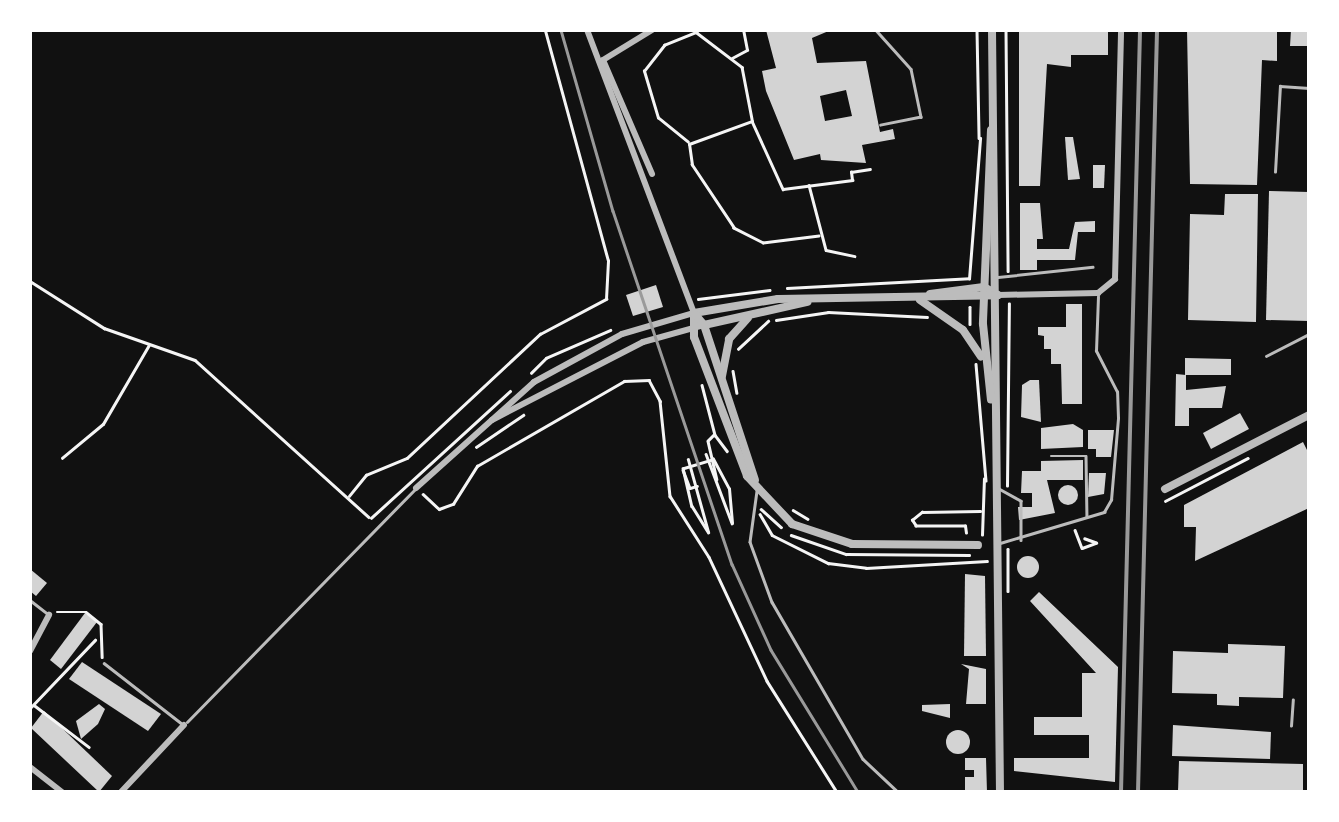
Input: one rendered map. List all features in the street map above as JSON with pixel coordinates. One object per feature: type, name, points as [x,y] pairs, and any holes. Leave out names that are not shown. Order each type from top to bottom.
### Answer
[{"type":"street","points":[[587,30],[694,313],[704,326],[758,489]]},
{"type":"street","points":[[652,30],[603,60],[652,174]]},
{"type":"street","points":[[992,30],[998,278],[993,408],[1003,543],[1000,792]]},
{"type":"street","points":[[420,491],[534,382],[638,328],[667,318],[813,300],[983,300],[998,295],[1098,293],[1115,279],[1121,30]]},
{"type":"street","points":[[993,105],[983,300],[984,362],[993,408]]},
{"type":"street","points":[[916,297],[984,287],[998,295]]},
{"type":"street","points":[[916,297],[963,330],[984,362]]},
{"type":"street","points":[[492,420],[643,342],[813,300]]},
{"type":"street","points":[[694,313],[692,328],[738,455],[758,489],[792,524],[834,542],[978,545]]},
{"type":"street","points":[[721,380],[729,339],[750,316]]},
{"type":"street","points":[[1165,489],[1309,414]]},
{"type":"street","points":[[30,651],[49,614]]},
{"type":"street","points":[[120,792],[184,725]]},
{"type":"street","points":[[30,767],[62,792]]},
{"type":"lane","points":[[876,30],[912,69],[921,117],[881,125]]},
{"type":"lane","points":[[1275,172],[1280,86],[1309,88]]},
{"type":"lane","points":[[1309,146],[1309,171]]},
{"type":"lane","points":[[998,278],[1092,267]]},
{"type":"lane","points":[[1003,543],[1022,542],[1104,512],[1112,500],[1118,418],[1116,392],[1096,351],[1098,293]]},
{"type":"lane","points":[[1266,356],[1309,334]]},
{"type":"lane","points":[[1051,456],[1086,456],[1088,518]]},
{"type":"lane","points":[[996,488],[1007,488],[1021,501],[1022,542]]},
{"type":"lane","points":[[758,489],[750,542],[772,602],[863,760],[896,790]]},
{"type":"lane","points":[[104,663],[184,725],[420,491]]},
{"type":"lane","points":[[30,600],[49,614]]},
{"type":"lane","points":[[1292,700],[1292,726]]},
{"type":"path","points":[[348,496],[366,475],[407,458],[540,334],[606,299],[608,261],[546,30]]},
{"type":"path","points":[[732,58],[747,50],[743,30]]},
{"type":"path","points":[[974,270],[979,144],[977,30]]},
{"type":"path","points":[[1006,30],[1008,269]]},
{"type":"path","points":[[819,236],[763,243],[734,228],[692,165],[690,144],[658,118],[644,71],[664,45],[696,32],[742,66],[752,121],[778,187],[852,180],[851,172],[870,168]]},
{"type":"path","points":[[690,144],[752,121]]},
{"type":"path","points":[[809,183],[819,236],[826,250],[854,256]]},
{"type":"path","points":[[690,302],[714,294],[970,278]]},
{"type":"path","points":[[30,281],[104,328],[195,360],[371,518]]},
{"type":"path","points":[[738,396],[733,379],[739,345],[768,321],[828,312],[931,318]]},
{"type":"path","points":[[1007,488],[1010,324]]},
{"type":"path","points":[[62,458],[103,424],[150,344]]},
{"type":"path","points":[[968,354],[980,400],[985,472],[980,510],[989,561]]},
{"type":"path","points":[[437,482],[420,491],[439,510],[453,504],[476,466],[624,381],[649,380],[660,401],[670,496],[709,558],[751,652],[837,792]]},
{"type":"path","points":[[463,458],[526,413]]},
{"type":"path","points":[[706,454],[728,521],[734,522],[708,441],[715,435]]},
{"type":"path","points":[[1165,501],[1261,452]]},
{"type":"path","points":[[683,468],[714,459]]},
{"type":"path","points":[[714,459],[720,478],[715,480]]},
{"type":"path","points":[[683,468],[692,506],[708,532],[688,460]]},
{"type":"path","points":[[683,468],[690,488],[696,486]]},
{"type":"path","points":[[786,504],[816,523]]},
{"type":"path","points":[[966,535],[965,526],[916,526],[912,520],[922,512],[980,510]]},
{"type":"path","points":[[1073,524],[1082,548],[1096,543],[1085,539]]},
{"type":"path","points":[[916,536],[977,534]]},
{"type":"path","points":[[1003,543],[1008,561]]},
{"type":"path","points":[[49,614],[86,612],[100,624],[97,637],[87,650],[31,706],[88,746]]},
{"type":"path","points":[[97,637],[104,663]]},
{"type":"path","points":[[87,650],[104,663]]},
{"type":"building","points":[[766,30],[831,30],[812,38],[817,63],[866,61],[880,132],[893,129],[895,139],[862,145],[866,163],[821,160],[820,154],[794,160],[766,91],[762,71],[776,68]],"holes":[[[846,90],[852,116],[825,121],[820,96]]]},
{"type":"building","points":[[1019,30],[1108,31],[1108,55],[1071,55],[1071,67],[1047,64],[1040,186],[1019,186]]},
{"type":"building","points":[[1187,30],[1277,30],[1277,61],[1262,60],[1257,185],[1190,184]]},
{"type":"building","points":[[1291,30],[1309,30],[1309,46],[1290,46]]},
{"type":"building","points":[[1065,137],[1073,137],[1080,179],[1068,180]]},
{"type":"building","points":[[1093,165],[1105,165],[1104,188],[1093,188]]},
{"type":"building","points":[[1269,191],[1309,192],[1309,321],[1266,320]]},
{"type":"building","points":[[1225,194],[1258,194],[1256,322],[1188,320],[1190,214],[1224,215]]},
{"type":"building","points":[[1020,203],[1040,203],[1043,239],[1037,239],[1037,249],[1069,249],[1075,222],[1095,221],[1095,232],[1078,232],[1075,260],[1037,260],[1037,270],[1020,270]]},
{"type":"building","points":[[656,285],[663,307],[633,316],[626,295]]},
{"type":"building","points":[[1066,304],[1082,304],[1082,404],[1062,404],[1061,364],[1051,364],[1051,349],[1044,349],[1044,336],[1038,335],[1038,327],[1066,327]]},
{"type":"building","points":[[1185,358],[1231,359],[1231,375],[1185,375]]},
{"type":"building","points":[[1176,374],[1186,375],[1186,390],[1226,386],[1222,408],[1189,408],[1189,426],[1175,426]]},
{"type":"building","points":[[1039,380],[1041,422],[1021,417],[1022,385]]},
{"type":"building","points":[[1240,413],[1249,429],[1211,449],[1203,433]]},
{"type":"building","points":[[1073,424],[1083,430],[1083,447],[1041,449],[1041,428]]},
{"type":"building","points":[[1088,430],[1114,430],[1111,457],[1096,457],[1096,449],[1088,449]]},
{"type":"building","points":[[1303,442],[1309,454],[1309,508],[1195,561],[1196,527],[1184,527],[1184,505]]},
{"type":"building","points":[[1083,460],[1083,480],[1047,480],[1055,513],[1019,520],[1018,507],[1032,507],[1032,493],[1021,493],[1022,471],[1041,471],[1041,461]]},
{"type":"building","points":[[1089,473],[1106,473],[1104,494],[1088,497]]},
{"type":"building","points":[[1068,485],[1078,495],[1068,505],[1058,495]]},
{"type":"building","points":[[1028,556],[1036,559],[1036,575],[1028,578],[1020,575],[1017,567],[1020,559]]},
{"type":"building","points":[[30,569],[47,583],[36,596],[30,591]]},
{"type":"building","points":[[965,574],[985,576],[986,656],[964,656]]},
{"type":"building","points":[[1039,592],[1118,667],[1115,782],[1014,771],[1014,758],[1089,758],[1089,735],[1034,735],[1034,717],[1082,717],[1082,673],[1096,673],[1030,601]]},
{"type":"building","points":[[85,613],[97,622],[61,669],[50,660]]},
{"type":"building","points":[[1228,644],[1285,646],[1283,698],[1239,697],[1239,706],[1217,705],[1217,694],[1172,693],[1173,651],[1228,653]]},
{"type":"building","points":[[82,662],[161,714],[148,731],[69,679]]},
{"type":"building","points":[[961,664],[986,669],[986,704],[966,704],[969,669]]},
{"type":"building","points":[[99,704],[105,709],[98,724],[81,739],[76,721]]},
{"type":"building","points":[[950,704],[950,718],[922,711],[922,705]]},
{"type":"building","points":[[44,711],[112,776],[99,792],[31,728]]},
{"type":"building","points":[[1173,725],[1271,732],[1270,759],[1172,756]]},
{"type":"building","points":[[958,730],[970,742],[958,754],[946,742]]},
{"type":"building","points":[[965,758],[986,758],[987,792],[965,792],[965,777],[974,777],[974,770],[965,770]]},
{"type":"building","points":[[1179,761],[1303,764],[1303,792],[1178,792]]},
{"type":"tram line","points":[[561,30],[613,211],[732,564],[771,650],[858,792]]},
{"type":"railway","points":[[1121,792],[1140,30]]},
{"type":"railway","points":[[1138,792],[1157,30]]}]
